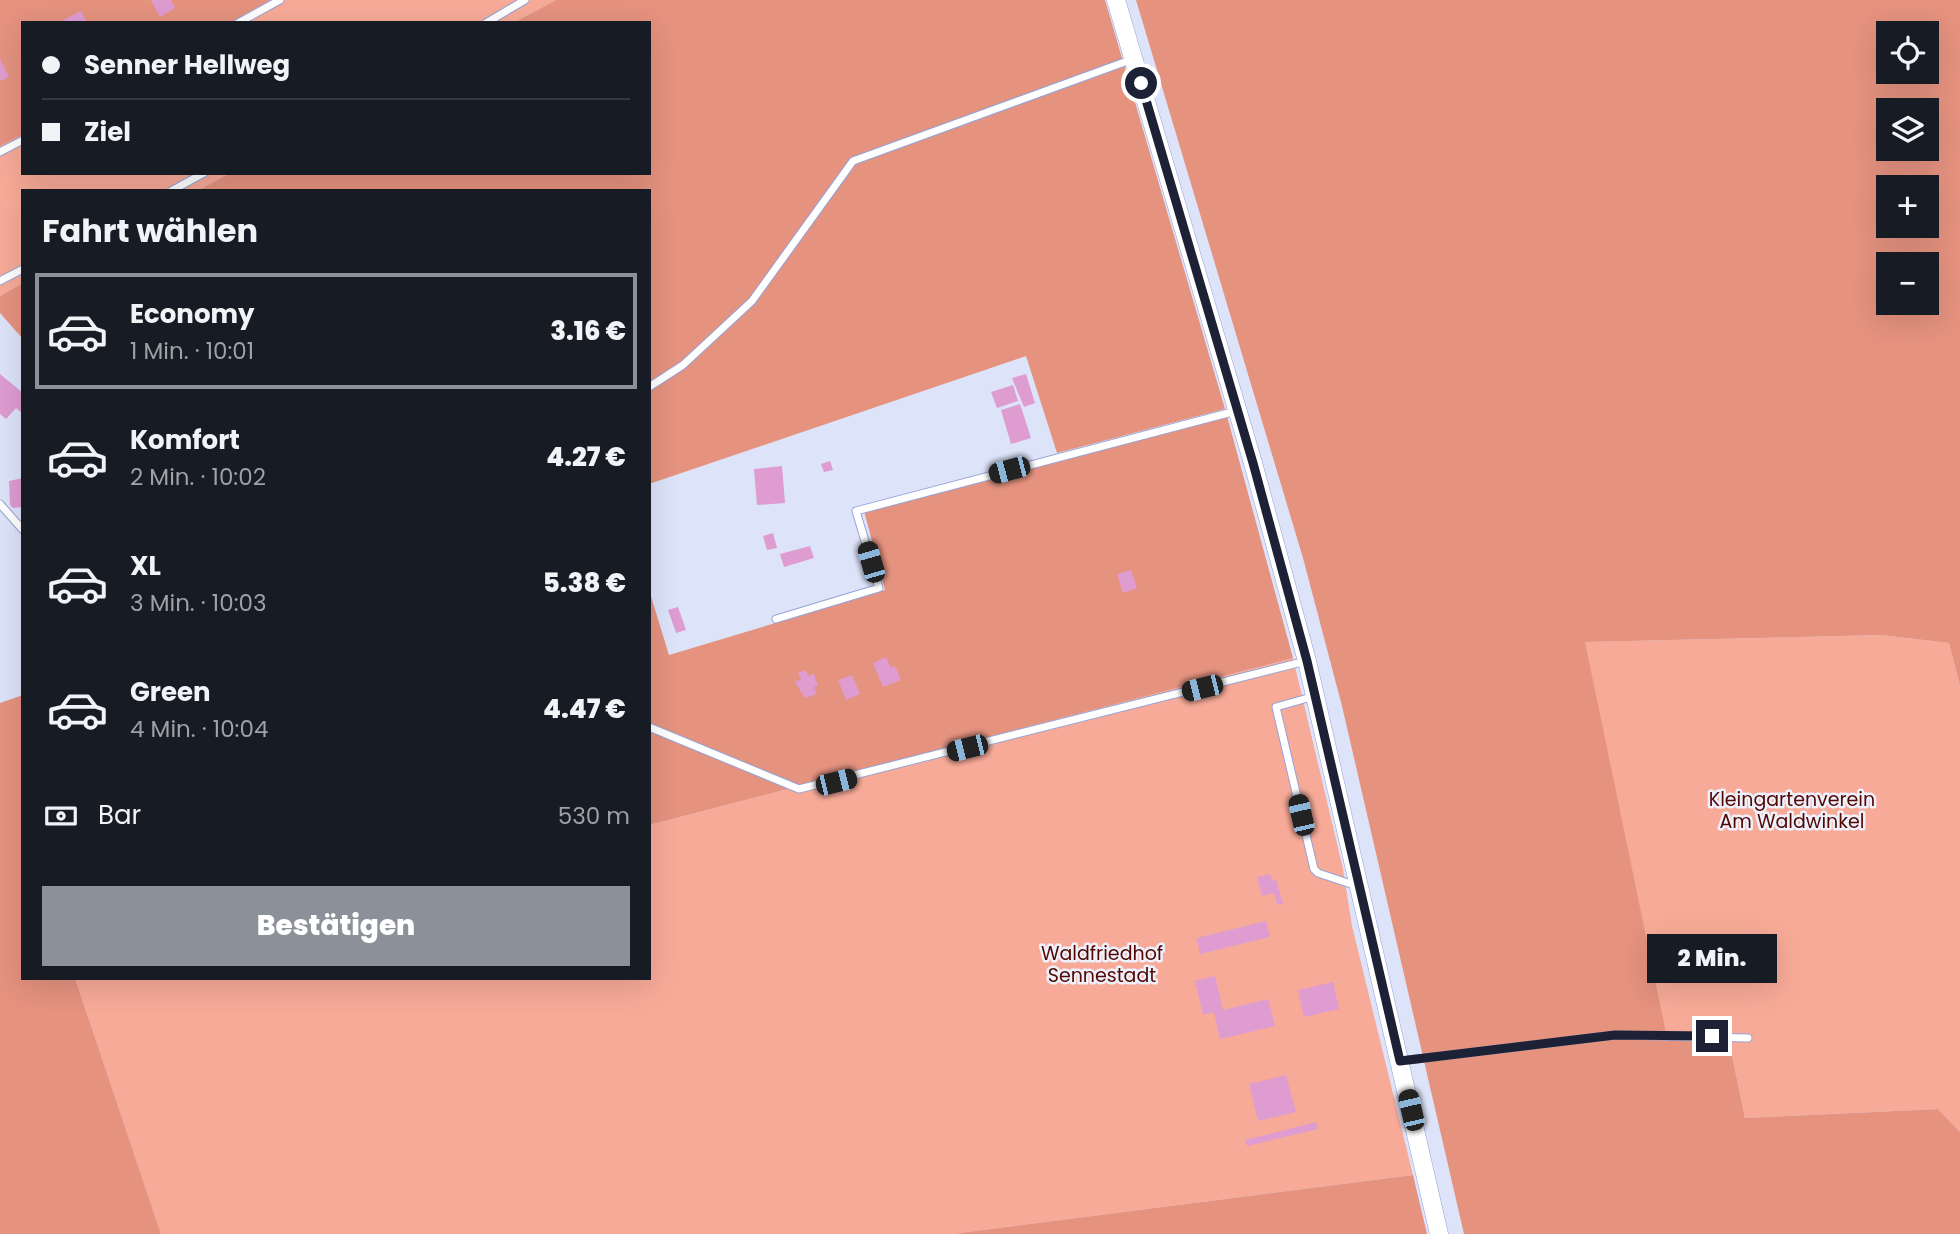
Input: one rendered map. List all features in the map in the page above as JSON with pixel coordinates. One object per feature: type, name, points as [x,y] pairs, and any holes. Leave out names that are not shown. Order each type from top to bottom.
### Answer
[{"type":"street","points":[[1116,0],[1237,410],[1307,661],[1439,1234]]},
{"type":"lane","points":[[242,21],[280,0]]},
{"type":"lane","points":[[489,21],[525,0]]},
{"type":"lane","points":[[651,386],[683,365],[752,301],[853,160],[1134,58]]},
{"type":"lane","points":[[0,152],[21,141]]},
{"type":"lane","points":[[175,189],[200,175]]},
{"type":"lane","points":[[0,281],[21,270]]},
{"type":"lane","points":[[776,619],[878,588],[856,511],[1237,410]]},
{"type":"lane","points":[[0,504],[21,528]]},
{"type":"lane","points":[[651,728],[799,789],[1307,661]]},
{"type":"lane","points":[[1316,696],[1276,707],[1314,869],[1318,873],[1358,886]]},
{"type":"lane","points":[[1400,1061],[1615,1035],[1748,1038]]},
{"type":"green space","points":[[0,0],[556,0],[517,21],[21,21],[21,175],[226,175],[201,189],[21,189],[21,284],[0,296]]},
{"type":"green space","name":"Kleingartenverein Am Waldwinkel","points":[[1881,635],[1949,643],[1960,686],[1960,1132],[1938,1109],[1745,1118],[1729,1041],[1667,1037],[1584,642]]},
{"type":"green space","name":"Waldfriedhof Sennestadt","points":[[1293,658],[1343,869],[1352,926],[1413,1175],[952,1234],[161,1234],[76,980],[651,980],[651,824]]},
{"type":"shaded area","points":[[0,0],[270,0],[233,21],[21,21],[21,135],[0,146]]},
{"type":"shaded area","points":[[556,0],[1105,0],[1225,409],[1057,453],[1026,356],[651,483],[651,189],[201,189],[226,175],[651,175],[651,21],[517,21]]},
{"type":"shaded area","points":[[1136,0],[1960,0],[1960,686],[1949,643],[1881,635],[1585,642],[1667,1037],[1729,1041],[1745,1118],[1938,1109],[1960,1132],[1960,1234],[1464,1234],[1342,706],[1303,558]]},
{"type":"shaded area","points":[[21,284],[21,337],[0,313],[0,296]]},
{"type":"shaded area","points":[[1227,416],[1293,658],[651,824],[651,596],[669,655],[885,590],[864,511]]},
{"type":"shaded area","points":[[21,696],[21,980],[76,980],[161,1234],[0,1234],[0,703]]},
{"type":"shaded area","points":[[1413,1175],[1427,1234],[952,1234]]},
{"type":"building","points":[[151,0],[171,0],[175,8],[160,17]]},
{"type":"building","points":[[81,11],[86,21],[61,21]]},
{"type":"building","points":[[0,59],[9,77],[0,81]]},
{"type":"building","points":[[0,374],[21,391],[21,412],[16,408],[6,419],[0,414]]},
{"type":"building","points":[[1026,374],[1035,403],[1024,407],[1012,378]]},
{"type":"building","points":[[1013,385],[1018,401],[997,408],[991,392]]},
{"type":"building","points":[[1020,404],[1031,438],[1011,444],[1001,410]]},
{"type":"building","points":[[830,461],[833,470],[824,472],[821,464]]},
{"type":"building","points":[[782,466],[785,503],[757,505],[754,469]]},
{"type":"building","points":[[21,478],[21,507],[13,508],[10,505],[9,481]]},
{"type":"building","points":[[773,533],[777,548],[767,550],[763,536]]},
{"type":"building","points":[[810,546],[814,558],[784,567],[780,554]]},
{"type":"building","points":[[1131,570],[1137,588],[1123,593],[1117,574]]},
{"type":"building","points":[[678,607],[686,630],[676,633],[668,610]]},
{"type":"building","points":[[886,657],[891,668],[895,666],[901,680],[883,687],[873,663]]},
{"type":"building","points":[[806,670],[808,676],[814,674],[818,686],[814,687],[817,694],[805,698],[795,682],[801,679],[798,673]]},
{"type":"building","points":[[852,675],[860,694],[846,700],[838,680]]},
{"type":"building","points":[[1270,874],[1272,880],[1276,879],[1283,904],[1277,905],[1274,893],[1262,896],[1257,877]]},
{"type":"building","points":[[1266,921],[1270,937],[1200,954],[1197,938]]},
{"type":"building","points":[[1748,955],[1752,975],[1737,978],[1733,958]]},
{"type":"building","points":[[1215,976],[1223,1010],[1268,999],[1275,1026],[1220,1039],[1214,1012],[1203,1015],[1195,981]]},
{"type":"building","points":[[1333,982],[1339,1009],[1304,1017],[1298,990]]},
{"type":"building","points":[[1286,1075],[1296,1112],[1258,1121],[1249,1084]]},
{"type":"building","points":[[1316,1122],[1318,1129],[1247,1146],[1245,1140]]},
{"type":"route","points":[[1141,83],[1253,463],[1307,661],[1400,1061],[1615,1035],[1712,1036]]}]
